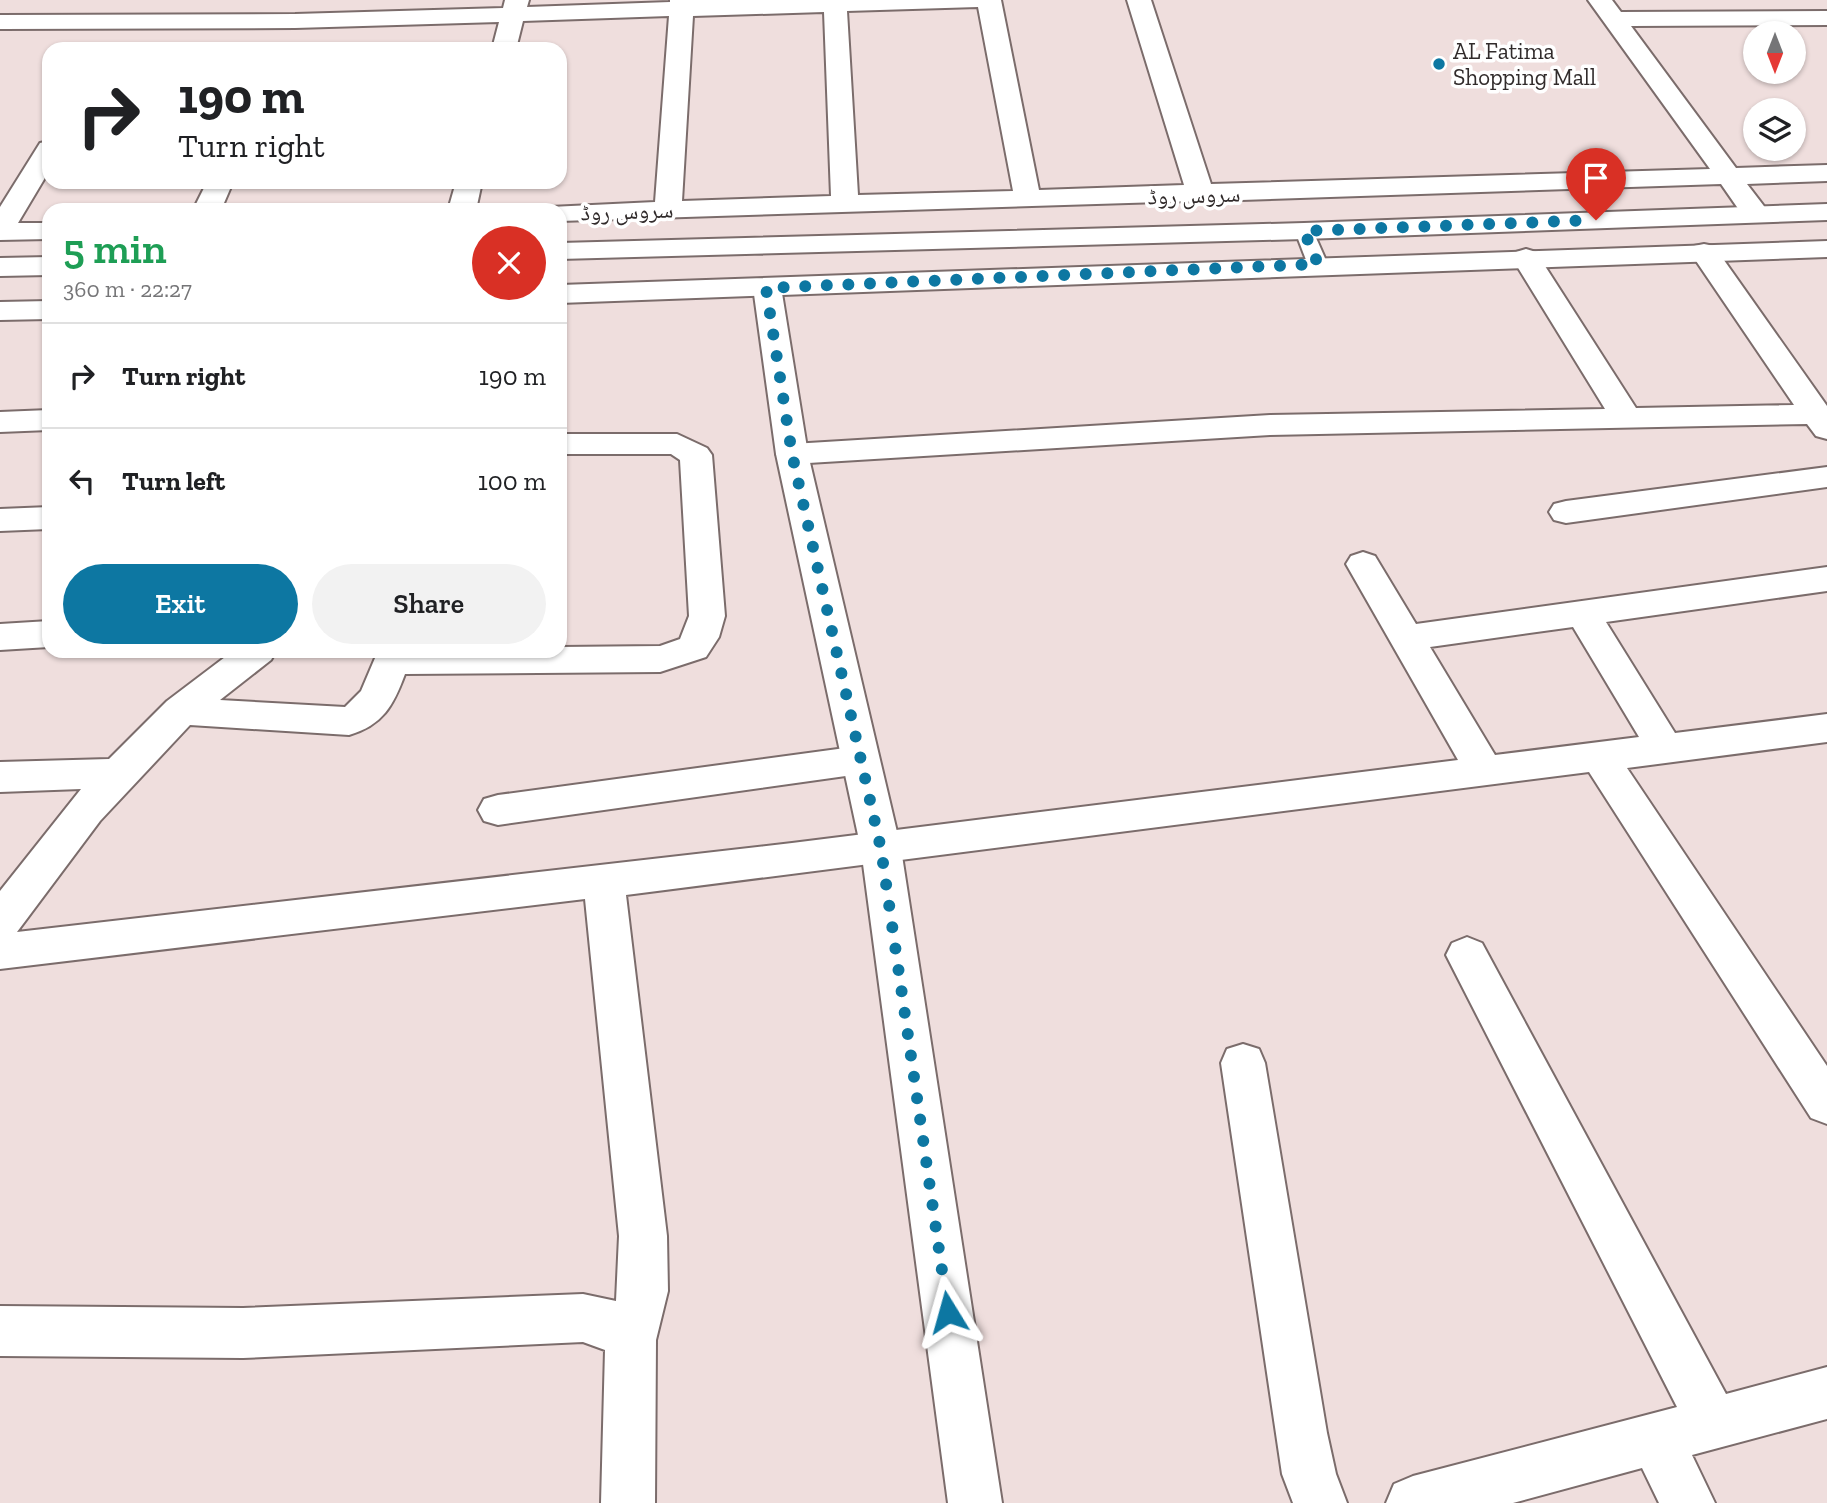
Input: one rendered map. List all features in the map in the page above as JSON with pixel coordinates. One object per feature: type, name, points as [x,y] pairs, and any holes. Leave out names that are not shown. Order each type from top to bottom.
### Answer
[{"type":"street","points":[[158,22],[170,0]]},
{"type":"street","points":[[0,22],[120,32],[158,22],[291,30],[327,10],[978,0]]},
{"type":"street","points":[[989,0],[1028,200]]},
{"type":"street","points":[[1139,0],[1201,195]]},
{"type":"street","points":[[1746,0],[1763,19]]},
{"type":"street","points":[[835,2],[845,205]]},
{"type":"street","points":[[668,210],[682,4]]},
{"type":"street","points":[[507,42],[515,7]]},
{"type":"street","points":[[1606,10],[1763,19],[1827,18]]},
{"type":"street","points":[[1606,10],[1756,214]]},
{"type":"street","points":[[0,231],[42,161]]},
{"type":"street","name":"سروس روڈ","points":[[567,213],[1201,195],[1827,173]]},
{"type":"street","points":[[567,251],[1304,231],[1827,212]]},
{"type":"street","points":[[0,231],[42,231]]},
{"type":"street","points":[[567,294],[1318,264],[1827,248]]},
{"type":"street","points":[[1704,252],[1821,422]]},
{"type":"street","points":[[1525,258],[1627,418]]},
{"type":"street","points":[[0,267],[42,266]]},
{"type":"street","points":[[766,288],[792,454],[881,849],[975,1503]]},
{"type":"street","points":[[0,311],[42,310]]},
{"type":"street","points":[[792,454],[1270,425],[1627,418],[1821,422]]},
{"type":"street","points":[[0,422],[42,420]]},
{"type":"street","points":[[567,444],[677,444],[696,455],[707,616],[702,640],[689,651],[660,659],[567,658]]},
{"type":"street","points":[[1566,512],[1827,477]]},
{"type":"street","points":[[0,520],[42,518]]},
{"type":"street","points":[[1363,564],[1484,771]]},
{"type":"street","points":[[1406,638],[1827,579]]},
{"type":"street","points":[[1582,613],[1665,748]]},
{"type":"street","points":[[0,637],[42,634]]},
{"type":"street","points":[[0,923],[51,849],[118,773],[180,711],[249,658]]},
{"type":"street","points":[[180,711],[349,721],[361,718],[371,706],[393,658]]},
{"type":"street","points":[[0,951],[881,849],[1827,728]]},
{"type":"street","points":[[1599,757],[1827,1104]]},
{"type":"street","points":[[498,810],[860,760]]},
{"type":"street","points":[[0,776],[118,773]]},
{"type":"street","points":[[604,881],[643,1236],[643,1292],[631,1340],[628,1503]]},
{"type":"street","points":[[1467,955],[1714,1424]]},
{"type":"street","points":[[1243,1063],[1301,1433],[1309,1474],[1320,1503]]},
{"type":"street","points":[[0,1331],[243,1333],[583,1318],[616,1325],[631,1340]]},
{"type":"street","points":[[1413,1503],[1827,1394]]},
{"type":"street","points":[[1656,1440],[1688,1503]]},
{"type":"lane","points":[[1304,231],[1318,264]]},
{"type":"place","name":"AL Fatima Shopping Mall","points":[[1439,64]]},
{"type":"route","points":[[948,1312],[881,849],[792,454],[766,288],[1318,264],[1304,231],[1596,220]]}]
